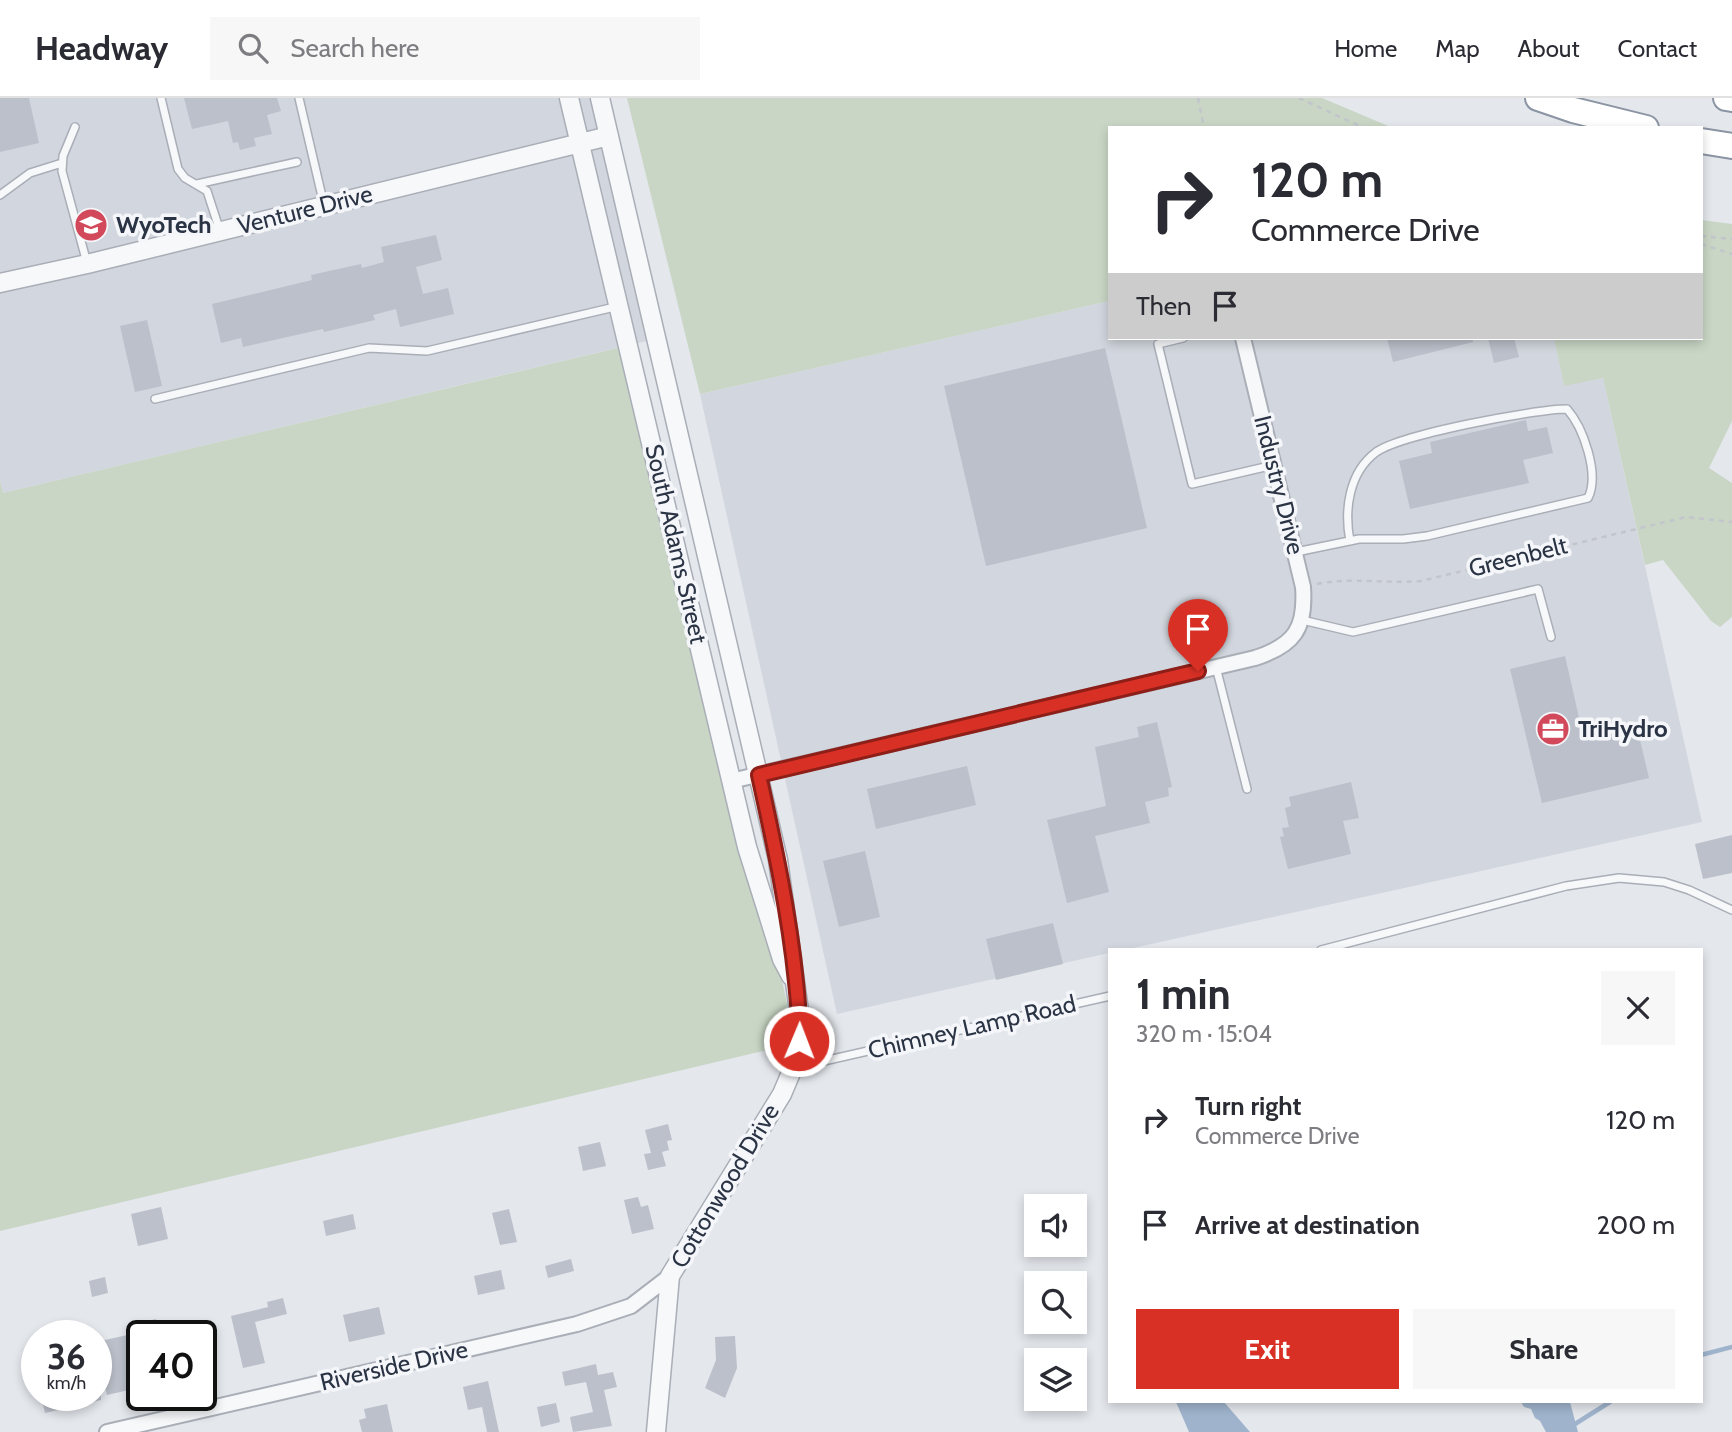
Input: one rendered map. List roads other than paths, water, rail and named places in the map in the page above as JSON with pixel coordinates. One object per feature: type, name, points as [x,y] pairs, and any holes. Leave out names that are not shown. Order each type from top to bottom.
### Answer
[{"type":"highway","points":[[1538,98],[1573,110],[1638,126]]},
{"type":"highway","points":[[1726,98],[1732,99]]},
{"type":"highway","points":[[1703,141],[1732,146]]},
{"type":"street","name":"South Adams Street","points":[[569,98],[731,781],[762,897],[782,959],[796,985]]},
{"type":"street","name":"South Adams Street","points":[[600,98],[778,860],[800,1018],[793,1068]]},
{"type":"street","name":"Venture Drive","points":[[0,282],[87,264],[609,136]]},
{"type":"street","name":"Industry Drive","points":[[1244,340],[1303,587],[1300,626]]},
{"type":"street","points":[[731,781],[1271,653],[1286,644],[1300,626]]},
{"type":"street","name":"Cottonwood Drive","points":[[656,1432],[670,1276],[765,1123],[793,1068]]},
{"type":"street","name":"Riverside Drive","points":[[107,1432],[577,1324],[631,1306],[670,1276]]},
{"type":"lane","points":[[161,98],[178,169],[211,198],[220,231]]},
{"type":"lane","points":[[299,98],[324,206]]},
{"type":"lane","points":[[75,127],[62,163],[62,171],[87,264]]},
{"type":"lane","points":[[197,184],[297,162]]},
{"type":"lane","points":[[0,195],[30,173],[62,163]]},
{"type":"lane","points":[[155,399],[369,348],[427,351],[620,306]]},
{"type":"lane","points":[[1175,340],[1158,344],[1192,484],[1275,465]]},
{"type":"lane","points":[[1296,552],[1350,541],[1427,536],[1588,498],[1594,475],[1578,422],[1567,409],[1524,412],[1400,442],[1376,451],[1354,480],[1347,509],[1350,541]]},
{"type":"lane","points":[[1300,626],[1353,632],[1538,589],[1550,636]]},
{"type":"lane","points":[[1216,666],[1247,789]]},
{"type":"lane","points":[[1329,948],[1566,886],[1619,878],[1664,882],[1732,910]]},
{"type":"lane","name":"Chimney Lamp Road","points":[[793,1068],[1108,996]]},
{"type":"water","points":[[1176,1403],[1225,1403],[1250,1432],[1189,1432]]},
{"type":"water","points":[[1522,1403],[1570,1403],[1578,1432],[1546,1432],[1531,1409]]},
{"type":"waterway","points":[[1703,1354],[1732,1347]]},
{"type":"waterway","points":[[1575,1424],[1608,1403]]},
{"type":"place","name":"WyoTech","points":[[91,225]]},
{"type":"place","name":"TriHydro","points":[[1553,729]]}]
